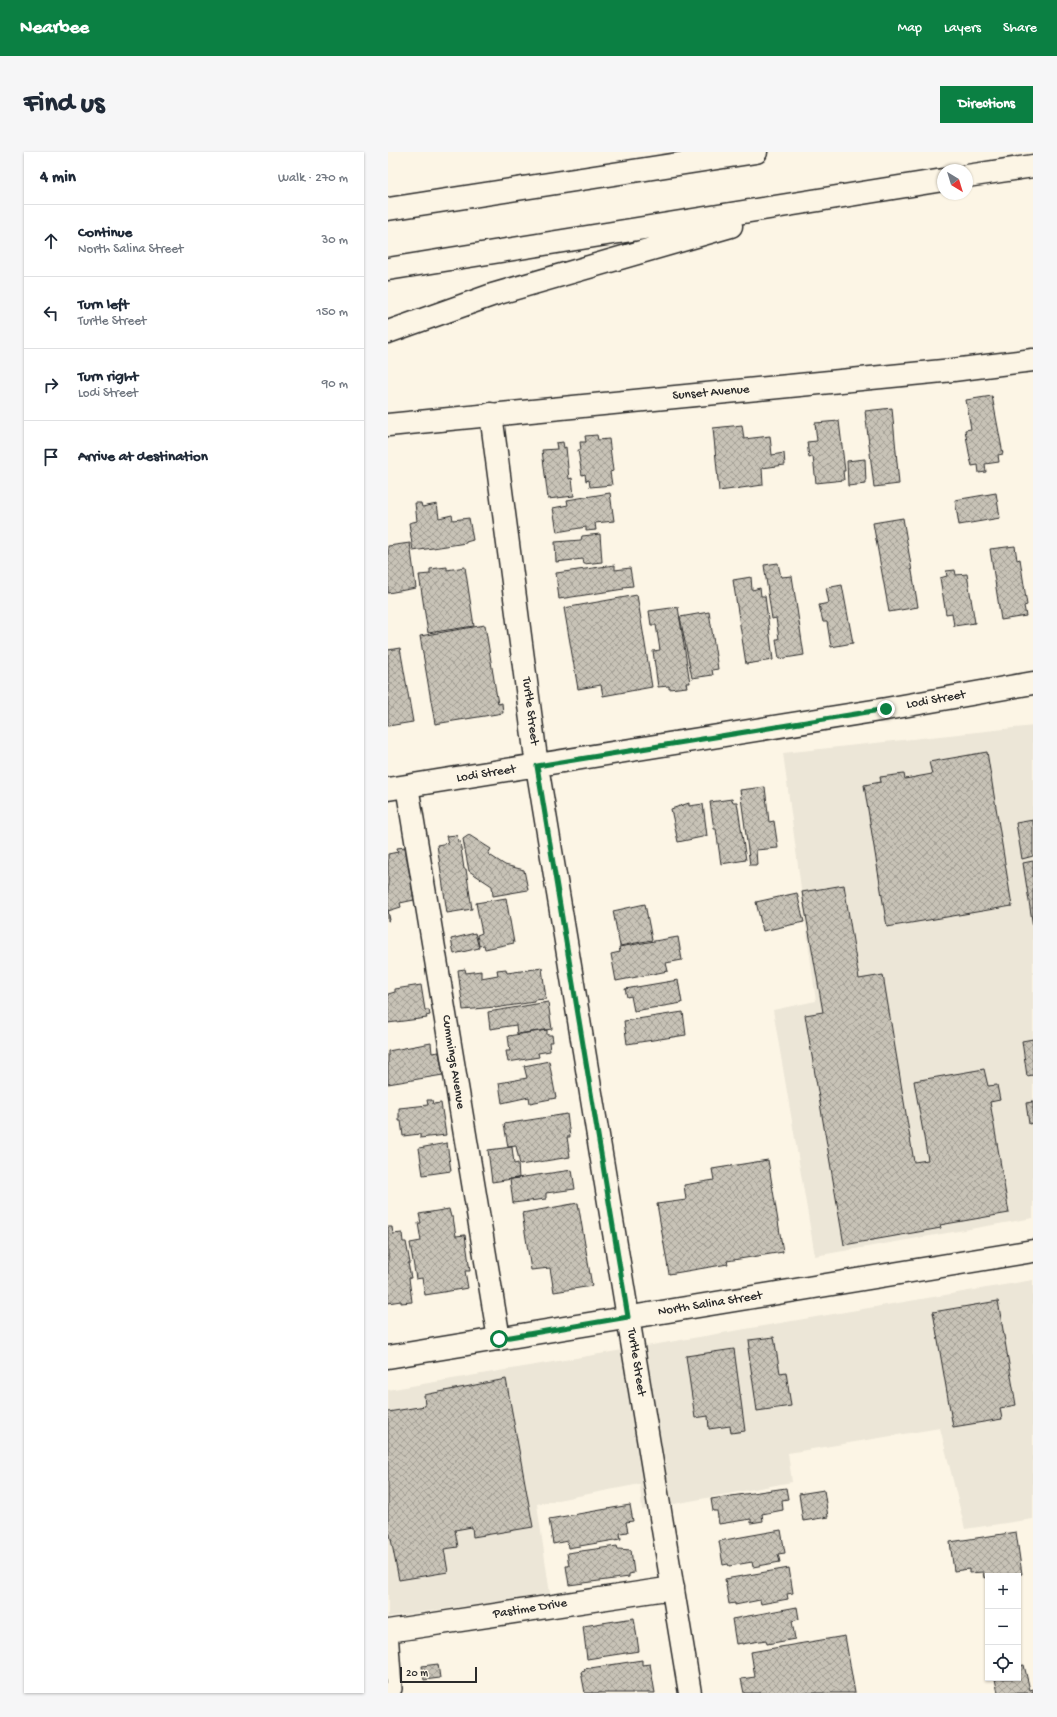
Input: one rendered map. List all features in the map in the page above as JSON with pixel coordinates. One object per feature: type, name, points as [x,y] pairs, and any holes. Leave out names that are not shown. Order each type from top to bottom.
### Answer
[{"type":"main road","points":[[388,209],[756,152]]},
{"type":"main road","points":[[973,175],[1033,166]]},
{"type":"main road","points":[[388,269],[937,181]]},
{"type":"main road","points":[[388,332],[492,295],[822,200]]},
{"type":"main road","name":"Sunset Avenue","points":[[388,425],[953,370],[1033,360]]},
{"type":"main road","name":"Turtle Street","points":[[491,414],[537,766],[690,1693]]},
{"type":"main road","name":"Lodi Street","points":[[397,788],[878,710],[1033,683]]},
{"type":"main road","name":"Cummings Avenue","points":[[397,788],[499,1339]]},
{"type":"main road","name":"North Salina Street","points":[[388,1357],[1033,1251]]},
{"type":"main road","name":"Pastime Drive","points":[[389,1631],[673,1588]]},
{"type":"lane","points":[[388,1690],[394,1689],[389,1631]]},
{"type":"shaded area","points":[[1033,726],[1033,1218],[815,1256],[773,1010],[816,1001],[783,753]]},
{"type":"shaded area","points":[[1033,1280],[1033,1519],[965,1529],[940,1428],[788,1453],[792,1482],[642,1510],[640,1484],[537,1504],[550,1594],[388,1617],[388,1390]]},
{"type":"building","points":[[992,396],[1003,454],[998,455],[999,462],[985,464],[986,472],[979,473],[978,465],[972,466],[965,430],[971,429],[966,400]]},
{"type":"building","points":[[892,408],[899,484],[874,487],[865,411]]},
{"type":"building","points":[[839,421],[845,471],[843,471],[844,480],[816,483],[813,457],[809,458],[807,442],[817,441],[815,423]]},
{"type":"building","points":[[742,425],[744,439],[770,436],[772,455],[784,453],[785,465],[762,468],[763,485],[719,491],[713,428]]},
{"type":"building","points":[[597,435],[598,440],[609,439],[613,471],[610,472],[612,485],[590,487],[589,480],[586,481],[585,474],[582,475],[578,450],[581,450],[580,442],[586,442],[585,436]]},
{"type":"building","points":[[563,442],[564,448],[566,447],[569,479],[572,478],[574,496],[548,499],[542,450],[557,449],[556,443]]},
{"type":"building","points":[[865,459],[866,484],[848,486],[847,461]]},
{"type":"building","points":[[610,493],[614,521],[595,523],[596,530],[586,531],[586,527],[557,532],[553,508],[568,505],[567,500]]},
{"type":"building","points":[[996,493],[1000,518],[959,525],[955,500]]},
{"type":"building","points":[[415,503],[421,503],[422,507],[437,504],[439,518],[452,515],[453,520],[469,518],[473,540],[466,543],[413,551],[409,523],[417,521]]},
{"type":"building","points":[[903,518],[918,607],[889,612],[873,523]]},
{"type":"building","points":[[600,534],[602,562],[584,564],[583,559],[556,562],[555,542],[581,540],[582,536]]},
{"type":"building","points":[[410,543],[416,588],[388,593],[388,546]]},
{"type":"building","points":[[1015,546],[1017,560],[1020,559],[1027,605],[1024,606],[1026,616],[1001,620],[990,549]]},
{"type":"building","points":[[778,563],[781,577],[792,576],[804,655],[779,659],[776,639],[779,639],[776,618],[772,619],[764,565]]},
{"type":"building","points":[[615,565],[615,570],[630,568],[633,586],[623,587],[624,589],[559,599],[556,573]]},
{"type":"building","points":[[447,567],[447,570],[465,567],[474,626],[428,633],[419,575],[430,574],[430,569]]},
{"type":"building","points":[[955,570],[956,575],[967,574],[975,623],[954,626],[952,613],[946,614],[940,578],[947,576],[946,571]]},
{"type":"building","points":[[751,577],[752,590],[760,588],[761,596],[765,596],[773,660],[746,664],[733,580]]},
{"type":"building","points":[[842,585],[853,643],[831,647],[827,622],[823,622],[819,605],[829,603],[826,588]]},
{"type":"building","points":[[637,595],[652,687],[603,696],[601,685],[578,689],[564,608]]},
{"type":"building","points":[[678,607],[690,683],[686,683],[687,687],[669,689],[669,686],[658,687],[653,651],[660,650],[656,625],[651,625],[649,611]]},
{"type":"building","points":[[709,612],[718,669],[712,670],[713,675],[692,678],[680,617]]},
{"type":"building","points":[[485,625],[498,704],[502,703],[503,713],[435,724],[420,636]]},
{"type":"building","points":[[400,648],[413,722],[388,726],[388,650]]},
{"type":"building","points":[[987,752],[1012,906],[887,927],[864,785],[881,782],[880,777],[904,774],[905,779],[932,774],[929,762]]},
{"type":"building","points":[[765,787],[769,822],[774,821],[778,848],[756,850],[757,865],[750,865],[740,790]]},
{"type":"building","points":[[732,799],[733,802],[737,802],[746,860],[721,864],[710,802]]},
{"type":"building","points":[[689,803],[689,806],[703,804],[707,836],[678,842],[671,809]]},
{"type":"building","points":[[1033,820],[1033,856],[1022,859],[1016,823]]},
{"type":"building","points":[[457,835],[458,842],[460,841],[464,869],[466,869],[472,909],[447,913],[437,845],[448,843],[446,836]]},
{"type":"building","points":[[469,835],[491,849],[488,854],[505,865],[524,870],[528,890],[493,896],[492,886],[469,871],[463,839]]},
{"type":"building","points":[[405,847],[414,900],[400,903],[401,907],[388,911],[388,854],[398,852],[397,848]]},
{"type":"building","points":[[1033,861],[1033,927],[1023,863]]},
{"type":"building","points":[[844,885],[859,979],[883,975],[914,1162],[928,1160],[914,1081],[984,1069],[988,1086],[997,1085],[1000,1100],[990,1102],[1009,1213],[940,1225],[941,1228],[844,1245],[805,1015],[823,1012],[802,892]]},
{"type":"building","points":[[797,893],[804,922],[763,931],[756,902]]},
{"type":"building","points":[[506,898],[514,943],[485,949],[484,945],[479,946],[477,935],[482,933],[476,903]]},
{"type":"building","points":[[645,904],[652,940],[620,946],[613,911]]},
{"type":"building","points":[[475,933],[479,948],[454,954],[451,939]]},
{"type":"building","points":[[678,937],[682,960],[666,963],[668,971],[616,981],[611,954],[620,952],[619,947]]},
{"type":"building","points":[[542,968],[546,999],[495,1008],[463,1010],[458,970],[465,969],[466,973],[481,971],[481,978],[498,975],[497,970],[506,969],[507,973]]},
{"type":"building","points":[[678,980],[682,1003],[634,1011],[631,996],[627,997],[625,989]]},
{"type":"building","points":[[421,985],[425,1010],[429,1010],[430,1015],[426,1016],[427,1018],[388,1023],[388,994],[395,992],[395,989]]},
{"type":"building","points":[[548,1002],[552,1029],[517,1034],[516,1025],[490,1029],[488,1012]]},
{"type":"building","points":[[683,1012],[686,1035],[627,1044],[624,1021]]},
{"type":"building","points":[[547,1030],[547,1035],[552,1035],[553,1042],[549,1042],[550,1051],[538,1053],[539,1057],[508,1062],[506,1051],[510,1051],[508,1036]]},
{"type":"building","points":[[1033,1039],[1033,1075],[1027,1076],[1022,1041]]},
{"type":"building","points":[[431,1043],[432,1053],[439,1052],[443,1075],[388,1084],[388,1051]]},
{"type":"building","points":[[549,1061],[556,1098],[530,1103],[529,1097],[502,1103],[499,1083],[527,1078],[524,1066]]},
{"type":"building","points":[[427,1100],[432,1100],[433,1104],[441,1103],[446,1135],[420,1138],[420,1134],[403,1136],[401,1121],[399,1121],[399,1108],[428,1105]]},
{"type":"building","points":[[1031,1101],[1033,1101],[1033,1123],[1029,1124],[1026,1103],[1032,1102]]},
{"type":"building","points":[[567,1114],[570,1137],[567,1137],[570,1157],[520,1165],[516,1146],[508,1147],[504,1124]]},
{"type":"building","points":[[447,1143],[451,1171],[423,1175],[419,1148]]},
{"type":"building","points":[[512,1147],[514,1164],[518,1163],[519,1178],[492,1182],[488,1150]]},
{"type":"building","points":[[768,1160],[783,1252],[727,1261],[728,1264],[669,1274],[657,1204],[686,1200],[684,1185],[714,1180],[712,1169]]},
{"type":"building","points":[[572,1170],[575,1189],[546,1193],[546,1199],[513,1203],[510,1179]]},
{"type":"building","points":[[578,1203],[592,1286],[554,1292],[550,1268],[531,1270],[522,1213]]},
{"type":"building","points":[[449,1209],[451,1217],[453,1217],[456,1236],[465,1235],[470,1271],[465,1271],[468,1288],[425,1295],[422,1278],[416,1279],[410,1243],[421,1241],[418,1223],[421,1223],[419,1214]]},
{"type":"building","points":[[388,1227],[392,1227],[393,1234],[402,1233],[403,1242],[406,1242],[410,1263],[408,1263],[411,1278],[409,1278],[412,1302],[401,1303],[401,1301],[388,1303]]},
{"type":"building","points":[[998,1301],[1016,1405],[1000,1408],[1002,1419],[953,1427],[933,1312]]},
{"type":"building","points":[[774,1337],[780,1373],[786,1372],[791,1406],[757,1411],[748,1348],[750,1348],[749,1340]]},
{"type":"building","points":[[734,1349],[745,1431],[731,1433],[730,1426],[709,1429],[708,1416],[695,1418],[686,1356]]},
{"type":"building","points":[[506,1379],[533,1527],[473,1537],[472,1527],[455,1530],[458,1547],[444,1549],[448,1572],[399,1580],[390,1534],[388,1534],[388,1412],[425,1406],[424,1395]]},
{"type":"building","points":[[786,1488],[788,1499],[782,1500],[783,1510],[762,1514],[763,1521],[751,1523],[751,1519],[719,1524],[717,1511],[713,1511],[711,1499]]},
{"type":"building","points":[[824,1490],[828,1517],[803,1521],[799,1494]]},
{"type":"building","points":[[630,1505],[633,1521],[626,1522],[628,1532],[620,1533],[621,1539],[568,1548],[567,1541],[553,1544],[549,1519]]},
{"type":"building","points":[[781,1530],[785,1553],[778,1554],[780,1562],[753,1567],[752,1562],[729,1566],[728,1564],[723,1565],[719,1541]]},
{"type":"building","points":[[1016,1532],[1022,1574],[985,1573],[984,1578],[983,1572],[969,1573],[969,1569],[954,1571],[950,1542]]},
{"type":"building","points":[[617,1546],[618,1549],[631,1550],[634,1573],[629,1574],[629,1577],[569,1585],[566,1566],[569,1566],[567,1553]]},
{"type":"building","points":[[789,1568],[793,1593],[787,1594],[788,1599],[761,1604],[760,1600],[735,1605],[735,1603],[729,1604],[725,1579]]},
{"type":"building","points":[[797,1607],[799,1619],[792,1621],[795,1639],[767,1644],[766,1640],[736,1644],[732,1619]]},
{"type":"building","points":[[634,1618],[639,1651],[587,1659],[583,1626]]},
{"type":"building","points":[[845,1636],[855,1693],[744,1693],[741,1679],[755,1677],[751,1652]]},
{"type":"building","points":[[642,1660],[642,1665],[650,1664],[655,1693],[585,1693],[581,1672],[585,1671],[584,1669]]},
{"type":"building","points":[[438,1664],[440,1678],[424,1680],[422,1666]]},
{"type":"building","points":[[1024,1665],[1030,1690],[1033,1689],[1033,1693],[998,1693],[995,1681],[1021,1681],[1021,1666]]},
{"type":"route","points":[[499,1339],[628,1317],[537,766],[886,709]]}]
